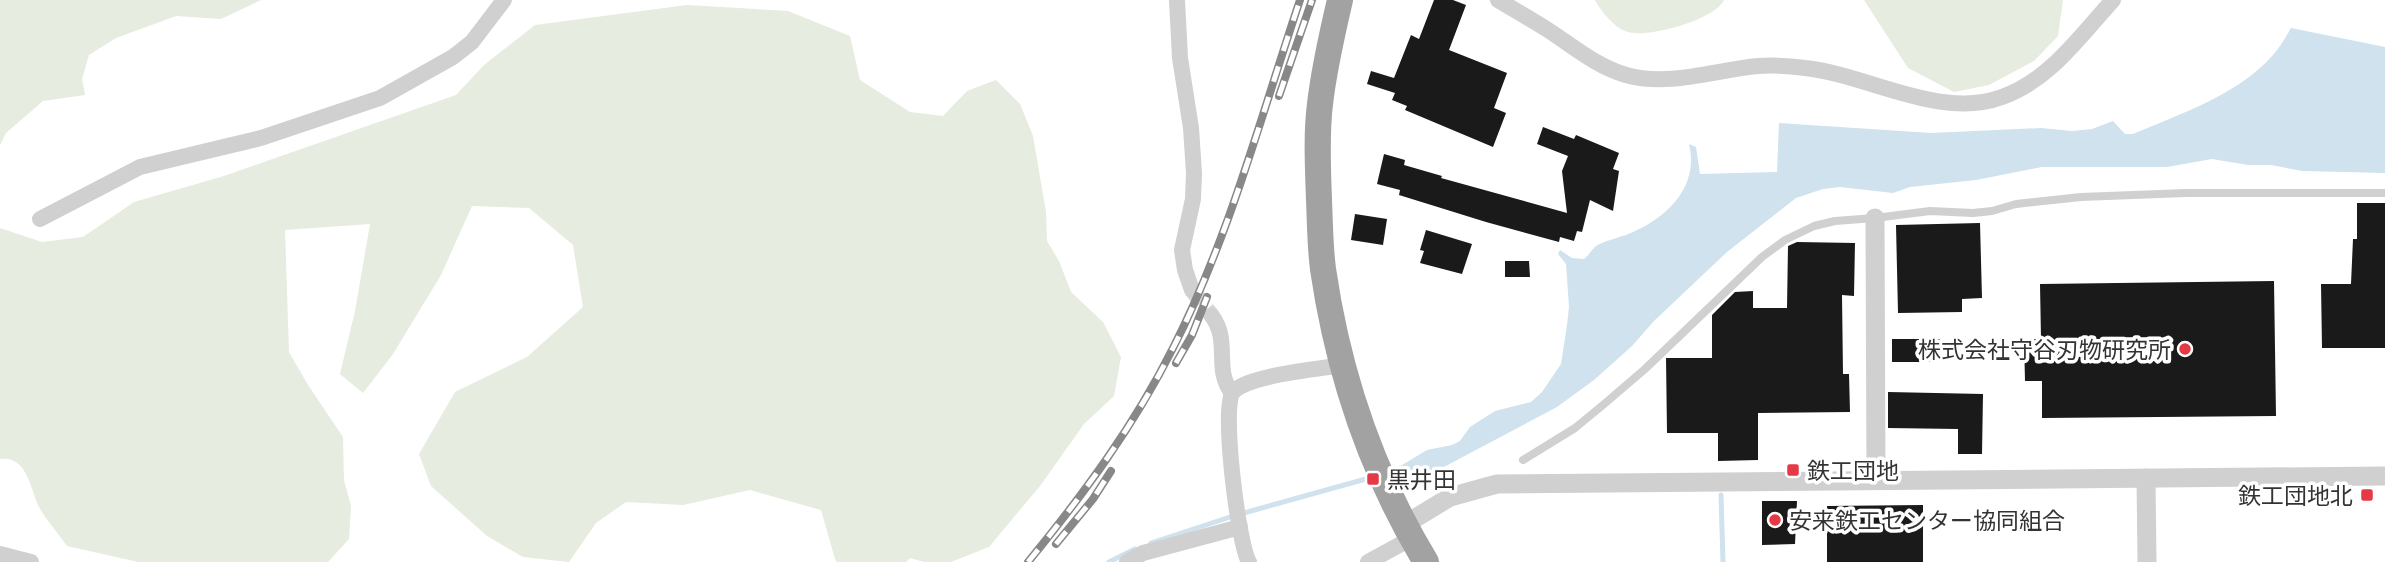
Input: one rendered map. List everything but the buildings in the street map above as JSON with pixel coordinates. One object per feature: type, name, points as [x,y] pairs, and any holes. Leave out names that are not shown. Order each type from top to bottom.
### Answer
[{"type":"highway","points":[[1340,0],[1320,106],[1318,181],[1323,268],[1343,365],[1378,472],[1426,562]]},
{"type":"street","points":[[40,219],[140,167],[261,138],[380,98],[453,57],[472,42],[504,0]]},
{"type":"street","points":[[1177,0],[1180,58],[1191,128],[1194,173],[1193,199],[1182,250],[1192,290]]},
{"type":"street","points":[[1498,0],[1599,65],[1630,76],[1670,78],[1784,65],[1843,75],[1926,99],[1968,103],[2001,97],[2034,81],[2060,58],[2113,0]]},
{"type":"street","points":[[1875,218],[1876,479]]},
{"type":"street","points":[[1212,316],[1219,326],[1222,338],[1222,376],[1231,393]]},
{"type":"street","points":[[1249,562],[1239,519],[1231,459],[1228,402],[1231,393],[1241,386],[1261,379],[1343,365]]},
{"type":"street","points":[[1368,562],[1450,497],[1497,484],[2385,476]]},
{"type":"street","points":[[2146,478],[2147,562]]},
{"type":"street","points":[[1126,562],[1143,553],[1239,519]]},
{"type":"street","points":[[0,555],[31,562]]},
{"type":"lane","points":[[1523,460],[1575,428],[1603,405],[1645,369],[1762,257],[1800,231],[1825,223],[1930,211],[1983,212],[2016,204],[2081,197],[2186,193],[2385,193]]},
{"type":"shaded area","points":[[0,0],[261,0],[221,19],[176,16],[116,38],[89,55],[82,79],[85,95],[43,101],[6,133],[0,145]]},
{"type":"shaded area","points":[[1595,0],[1724,0],[1707,15],[1694,21],[1647,33],[1634,33],[1616,26]]},
{"type":"shaded area","points":[[1864,0],[2063,0],[2058,36],[2034,61],[1989,85],[1954,92],[1908,68]]},
{"type":"shaded area","points":[[687,5],[788,11],[850,36],[860,80],[910,112],[943,116],[967,91],[996,80],[1020,104],[1033,136],[1046,212],[1047,241],[1059,261],[1071,292],[1103,322],[1121,357],[1114,396],[1084,424],[1040,486],[989,547],[951,562],[924,562],[910,558],[906,562],[837,562],[821,510],[750,490],[683,505],[626,502],[596,523],[569,562],[523,557],[487,536],[431,486],[419,454],[455,392],[527,357],[583,307],[573,245],[529,208],[472,206],[441,275],[393,354],[363,393],[340,374],[355,311],[370,224],[285,230],[289,352],[343,437],[344,480],[351,506],[349,539],[328,562],[138,562],[67,546],[38,505],[22,467],[9,459],[0,459],[0,228],[42,242],[83,237],[134,202],[224,176],[456,95],[484,65],[535,25]]},
{"type":"water","points":[[2291,28],[2385,47],[2385,173],[2302,171],[2212,159],[2167,167],[2042,167],[1976,180],[1910,187],[1893,193],[1840,187],[1823,189],[1796,198],[1727,252],[1654,321],[1632,346],[1594,380],[1557,407],[1425,477],[1408,478],[1400,475],[1397,468],[1427,450],[1460,441],[1470,427],[1495,411],[1531,402],[1542,392],[1561,364],[1567,325],[1569,307],[1566,264],[1558,254],[1560,250],[1572,258],[1584,259],[1597,245],[1640,229],[1666,211],[1684,189],[1689,175],[1689,144],[1696,147],[1700,174],[1777,172],[1779,123],[1931,133],[2041,128],[2072,131],[2092,129],[2113,121],[2125,134],[2133,134],[2208,102],[2243,81],[2273,55]]},
{"type":"waterway","points":[[1151,543],[1233,516],[1373,477]]},
{"type":"waterway","points":[[1721,495],[1723,562]]},
{"type":"waterway","points":[[1109,562],[1135,549]]},
{"type":"tunnel","points":[[1192,290],[1212,316]]},
{"type":"railway","points":[[1028,562],[1106,459],[1142,405],[1173,348],[1228,220],[1300,0]]},
{"type":"railway","points":[[1279,96],[1312,0]]},
{"type":"railway","points":[[1176,363],[1192,335],[1207,297]]},
{"type":"railway","points":[[1056,544],[1093,499],[1111,471]]},
{"type":"place","name":"株式会社守谷刃物研究所","points":[[2185,349]]},
{"type":"place","name":"鉄工団地","points":[[1793,470]]},
{"type":"place","name":"黒井田","points":[[1373,479]]},
{"type":"place","name":"鉄工団地北","points":[[2367,495]]},
{"type":"place","name":"安来鉄工センター協同組合","points":[[1775,520]]}]
